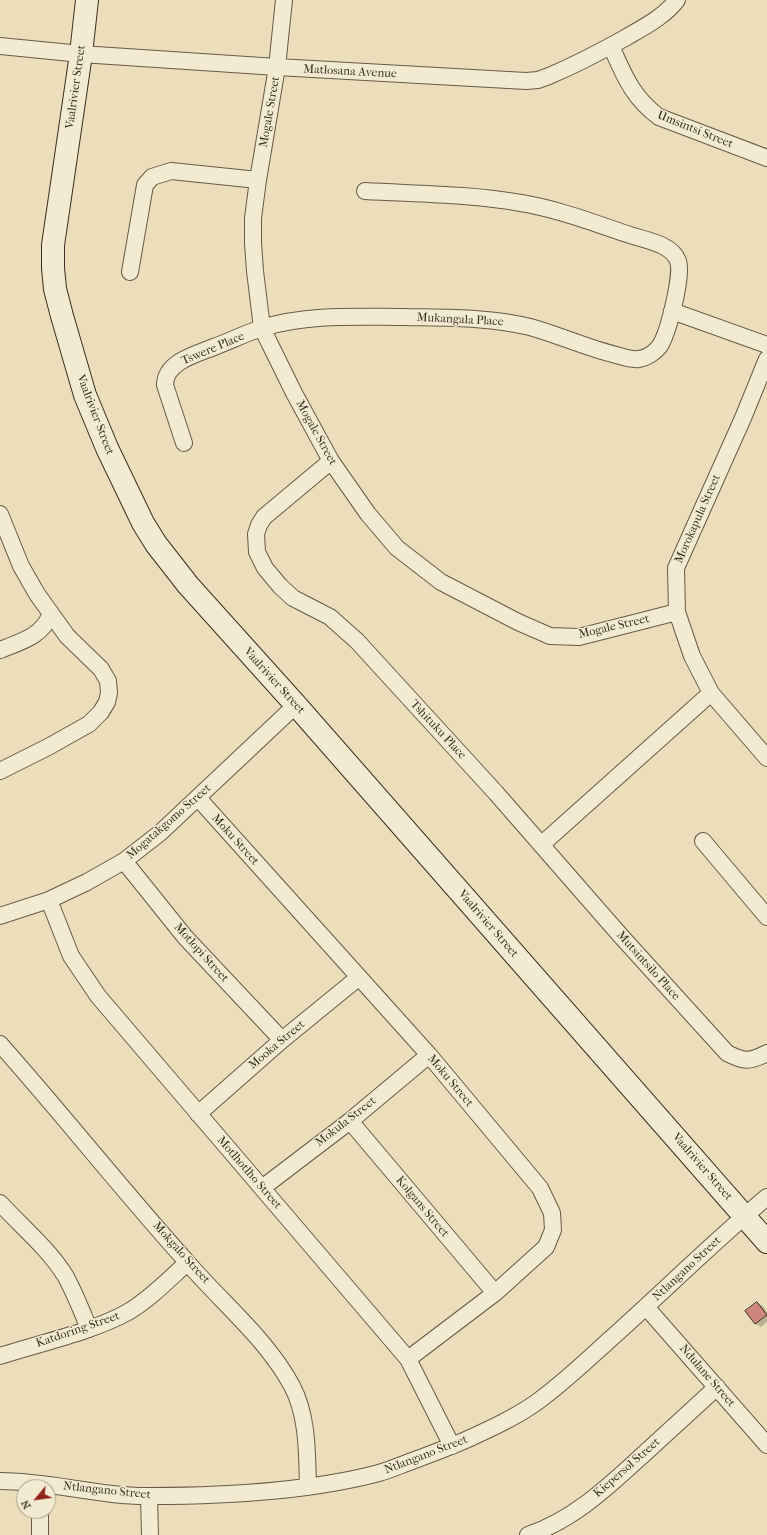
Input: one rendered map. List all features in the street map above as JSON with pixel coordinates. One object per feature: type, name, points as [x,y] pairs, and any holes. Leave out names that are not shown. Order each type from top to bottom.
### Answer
[{"type":"street","name":"Vaalrivier Street","points":[[87,0],[81,54],[54,245],[53,268],[55,289],[85,395],[107,448],[142,523],[156,544],[188,585],[296,705],[767,1242]]},
{"type":"street","name":"Mogale Street","points":[[284,0],[277,67],[253,218],[253,243],[262,328],[294,393],[331,462],[368,514],[397,548],[441,582],[518,622],[550,636],[579,637],[677,612]]},
{"type":"street","name":"Matlosana Avenue","points":[[0,46],[81,54],[526,81],[538,80],[549,76],[611,46],[670,10],[677,0]]},
{"type":"street","name":"Umsintsi Street","points":[[611,46],[636,96],[646,108],[659,117],[767,158]]},
{"type":"street","points":[[130,272],[145,185],[152,177],[170,171],[258,180]]},
{"type":"street","name":"Mukangala Place","points":[[262,328],[329,317],[477,319],[510,323],[545,331],[610,354],[632,359],[646,357],[659,347],[664,337],[672,311],[679,271],[678,259],[670,250],[557,211],[524,203],[495,199],[365,191]]},
{"type":"street","points":[[672,311],[767,345]]},
{"type":"street","name":"Tswere Place","points":[[184,443],[165,385],[165,380],[169,371],[177,364],[191,357],[262,328]]},
{"type":"street","name":"Morokapula Street","points":[[767,358],[743,418],[676,568],[677,612],[692,656],[711,693],[767,758]]},
{"type":"street","name":"Tshituku Place","points":[[331,462],[264,517],[259,524],[256,534],[256,548],[260,560],[280,586],[293,598],[330,617],[357,641],[496,793],[541,845]]},
{"type":"street","points":[[0,514],[22,566],[37,594],[67,636],[101,669],[108,681],[109,693],[107,702],[101,712],[89,724],[0,771]]},
{"type":"street","points":[[0,650],[23,641],[41,631],[51,614]]},
{"type":"street","points":[[541,845],[711,693]]},
{"type":"street","name":"Mogatakgomo Street","points":[[0,916],[49,900],[124,861],[150,842],[296,705]]},
{"type":"street","name":"Moku Street","points":[[198,798],[428,1055],[540,1188],[552,1213],[553,1230],[546,1247],[495,1293],[408,1358]]},
{"type":"street","points":[[703,841],[767,917]]},
{"type":"street","name":"Mutsintsilo Place","points":[[541,845],[625,941],[727,1053],[745,1061],[755,1060],[767,1053]]},
{"type":"street","name":"Motlopi Street","points":[[124,861],[185,937],[282,1040]]},
{"type":"street","name":"Motlhotlho Street","points":[[49,900],[71,956],[94,990],[198,1114],[408,1358],[452,1446]]},
{"type":"street","name":"Mooka Street","points":[[198,1114],[282,1040],[358,978]]},
{"type":"street","name":"Mokgalo Street","points":[[0,1044],[187,1263],[252,1332],[279,1366],[292,1388],[301,1411],[306,1438],[308,1487]]},
{"type":"street","name":"Mokula Street","points":[[262,1188],[350,1121],[428,1055]]},
{"type":"street","name":"Kolgans Street","points":[[350,1121],[495,1293]]},
{"type":"street","name":"Ntlangano Street","points":[[56,1487],[149,1496],[250,1493],[348,1481],[382,1472],[452,1446],[502,1423],[535,1403],[561,1383],[744,1216],[767,1197]]},
{"type":"street","points":[[0,1203],[34,1238],[65,1276],[78,1300],[89,1329]]},
{"type":"street","name":"Katdoring Street","points":[[0,1356],[89,1329],[111,1320],[152,1296],[187,1263]]},
{"type":"street","name":"Ndulane Street","points":[[646,1307],[767,1444]]},
{"type":"street","name":"Kiepersol Street","points":[[528,1535],[571,1514],[604,1490],[717,1387]]},
{"type":"street","name":"Ntlangano Street","points":[[0,1481],[16,1483]]},
{"type":"street","points":[[149,1496],[150,1535]]},
{"type":"street","points":[[40,1519],[40,1535]]},
{"type":"building","points":[[757,1302],[767,1315],[755,1324],[745,1311]]}]
